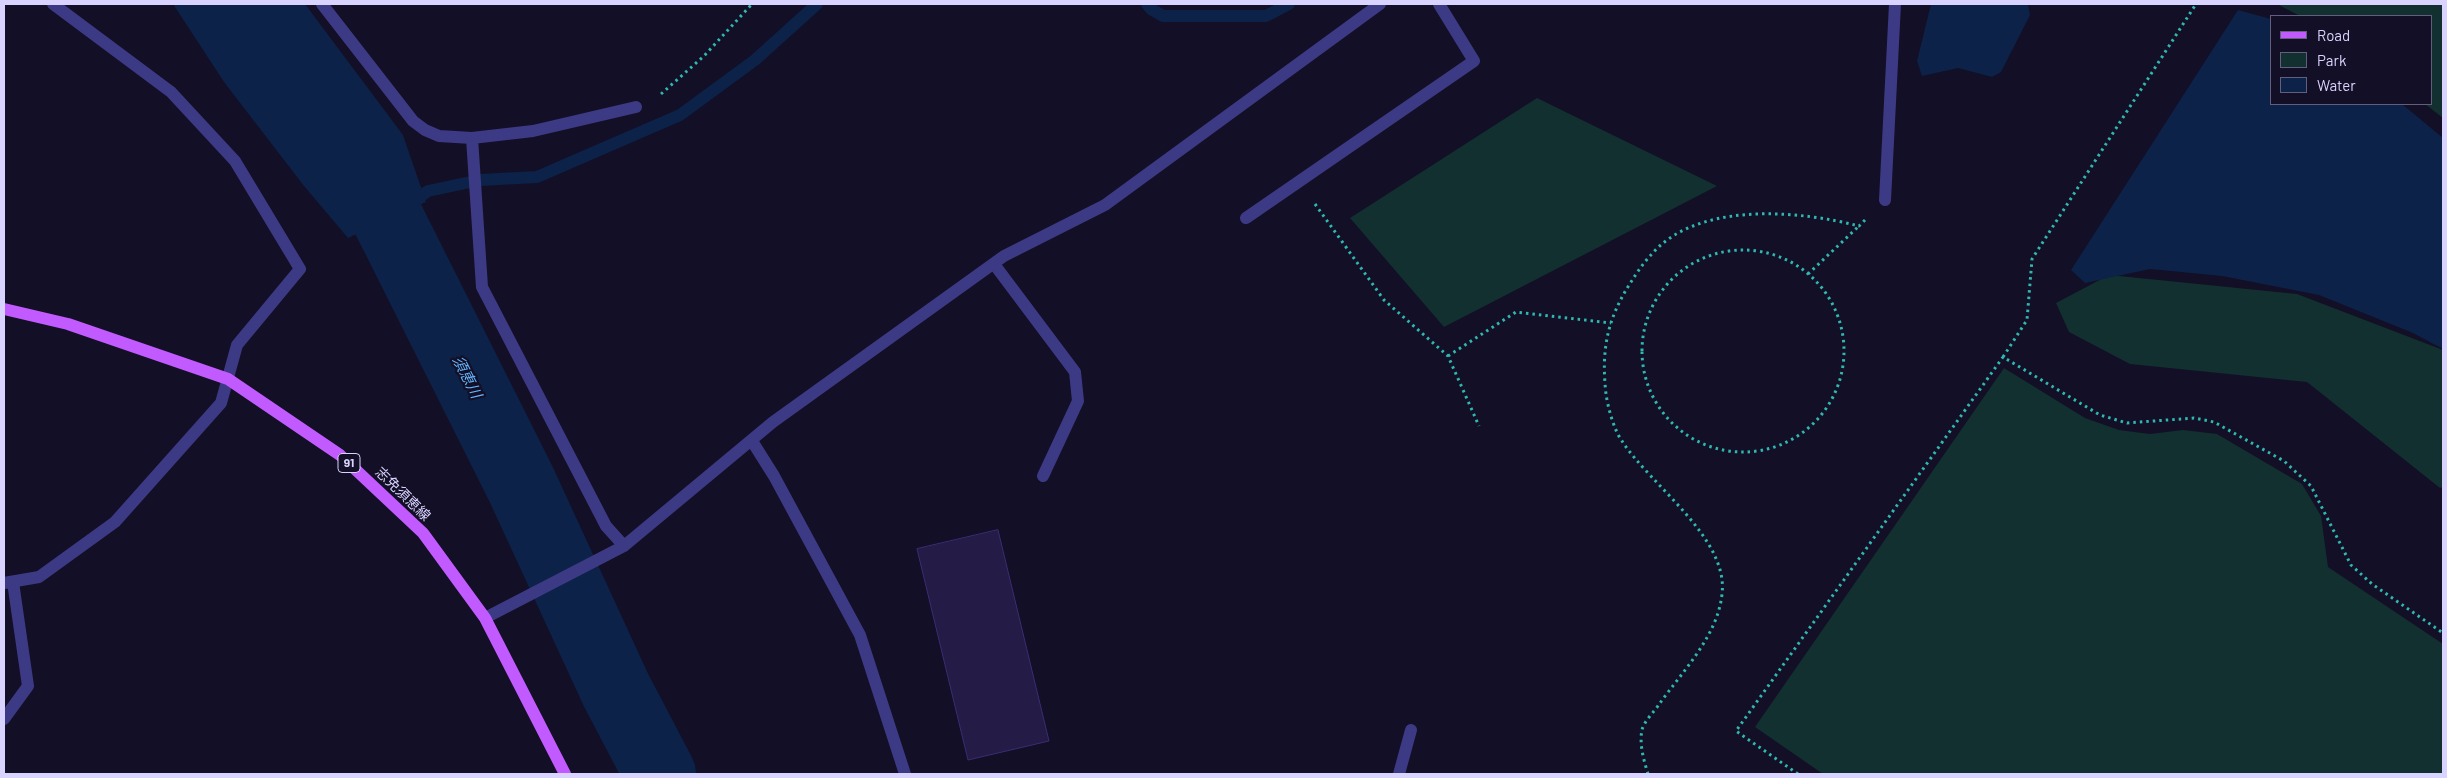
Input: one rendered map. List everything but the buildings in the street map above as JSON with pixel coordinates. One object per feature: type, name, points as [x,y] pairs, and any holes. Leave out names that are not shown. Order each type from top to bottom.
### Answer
[{"type":"main road","name":"志免須恵線","points":[[4,309],[68,324],[228,379],[340,455],[423,533],[485,618],[565,774]]},
{"type":"street","points":[[4,719],[28,686],[8,582],[39,577],[115,522],[222,402],[237,345],[300,269],[235,161],[171,92],[53,4]]},
{"type":"street","points":[[322,4],[413,121],[425,130],[439,136],[472,138],[533,131],[636,107]]},
{"type":"street","points":[[485,618],[624,546],[773,422],[994,264],[1105,205],[1380,4]]},
{"type":"street","points":[[1246,218],[1474,61],[1439,4]]},
{"type":"street","points":[[1885,200],[1895,4]]},
{"type":"street","points":[[472,138],[482,287],[606,526],[624,546]]},
{"type":"street","points":[[994,264],[1075,372],[1078,402],[1043,476]]},
{"type":"street","points":[[752,441],[774,476],[860,635],[905,774]]},
{"type":"street","points":[[1399,774],[1411,730]]},
{"type":"path","points":[[636,107],[655,99],[704,56],[752,4]]},
{"type":"path","points":[[1798,774],[1736,731],[2003,357],[2027,320],[2032,260],[2196,4]]},
{"type":"path","points":[[1299,182],[1384,300],[1448,356],[1479,426]]},
{"type":"path","points":[[1808,274],[1885,200]]},
{"type":"path","points":[[1648,774],[1643,757],[1642,729],[1712,629],[1723,594],[1718,558],[1693,522],[1641,467],[1620,439],[1606,397],[1604,350],[1616,305],[1638,271],[1662,244],[1694,225],[1738,214],[1827,218],[1859,226]]},
{"type":"path","points":[[1749,250],[1781,257],[1808,274],[1830,298],[1842,328],[1844,360],[1836,391],[1819,418],[1794,438],[1764,450],[1730,451],[1696,441],[1668,420],[1649,391],[1642,357],[1645,322],[1660,292],[1686,268],[1718,253],[1749,250]]},
{"type":"path","points":[[1448,356],[1516,312],[1611,324]]},
{"type":"path","points":[[2003,357],[2100,415],[2127,423],[2194,418],[2214,422],[2284,461],[2311,486],[2351,566],[2372,584],[2443,633]]},
{"type":"green space","points":[[2277,4],[2443,4],[2443,118],[2426,105],[2432,105],[2432,15],[2298,15]]},
{"type":"green space","points":[[1537,98],[1717,186],[1444,327],[1350,218]]},
{"type":"green space","points":[[2109,275],[2297,294],[2443,350],[2443,487],[2440,488],[2307,382],[2130,364],[2069,332],[2056,303]]},
{"type":"green space","points":[[2004,368],[2085,418],[2119,430],[2150,434],[2183,430],[2217,434],[2302,484],[2321,516],[2328,567],[2443,644],[2443,774],[1823,774],[1755,727]]},
{"type":"water","points":[[173,4],[305,4],[403,135],[426,202],[348,238],[304,186],[224,82]]},
{"type":"water","points":[[1931,4],[2028,4],[2030,15],[2001,72],[1992,77],[1958,68],[1922,76],[1917,61]]},
{"type":"water","points":[[2238,10],[2270,19],[2270,105],[2403,105],[2443,138],[2443,349],[2413,333],[2319,295],[2222,276],[2150,269],[2085,283],[2071,270]]},
{"type":"waterway","name":"須恵川","points":[[236,4],[265,47],[356,155],[521,484],[616,690],[660,774]]},
{"type":"waterway","points":[[387,220],[428,191],[480,180],[537,177],[680,115],[755,60],[817,4]]},
{"type":"waterway","points":[[1147,4],[1151,9],[1163,16],[1266,16],[1289,4]]}]
